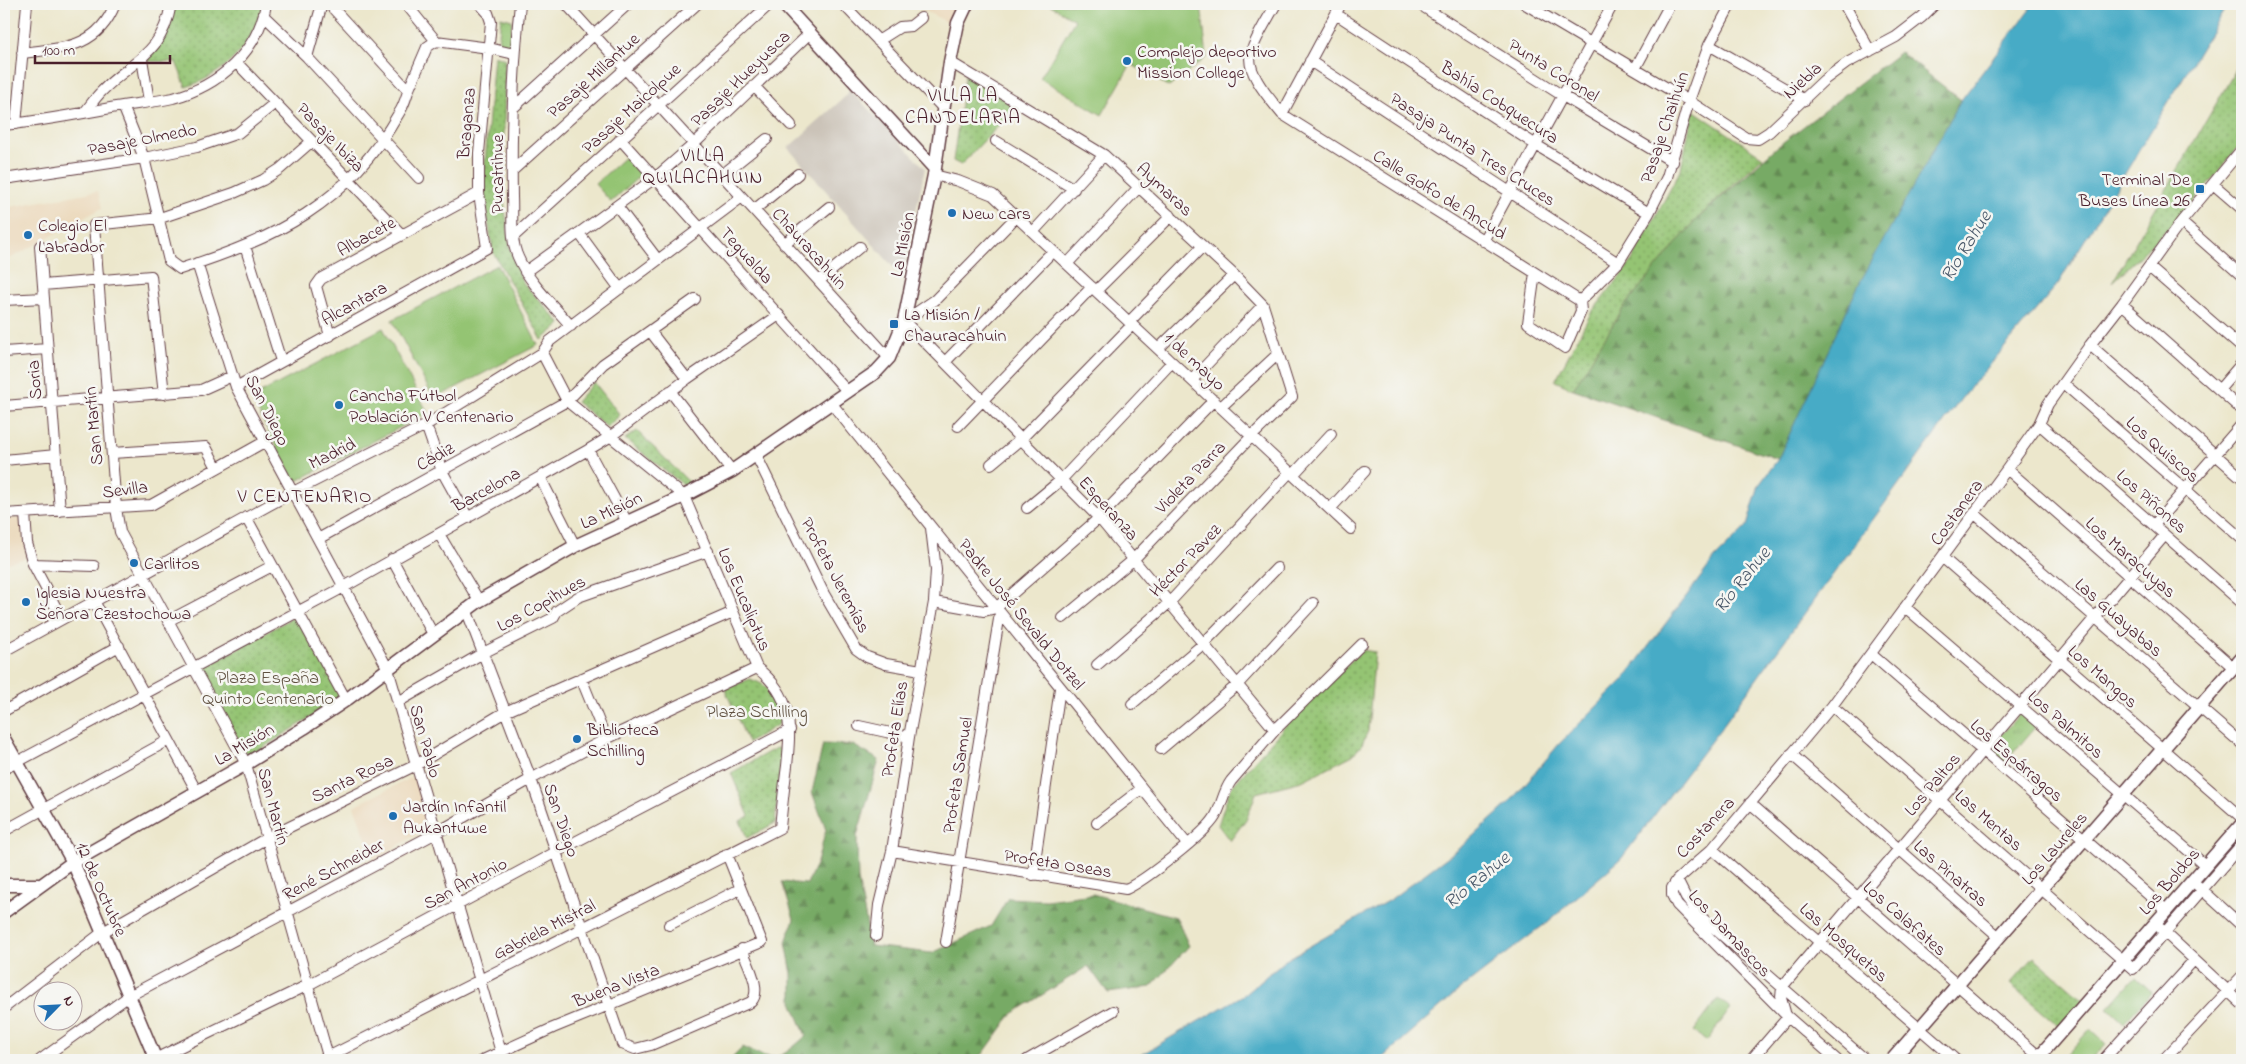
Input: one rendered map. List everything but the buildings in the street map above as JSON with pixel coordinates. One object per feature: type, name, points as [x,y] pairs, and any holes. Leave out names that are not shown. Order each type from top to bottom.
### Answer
[{"type":"street","points":[[16,124],[27,4]]},
{"type":"street","points":[[22,53],[64,48],[81,42],[102,26],[115,4]]},
{"type":"street","points":[[84,113],[102,91],[142,59],[163,30],[171,4]]},
{"type":"street","points":[[4,125],[173,98],[197,89],[218,77],[236,62],[252,44],[264,16],[266,4]]},
{"type":"street","points":[[307,57],[322,4]]},
{"type":"street","points":[[329,4],[408,90]]},
{"type":"street","points":[[406,4],[436,41]]},
{"type":"street","name":"Braganza","points":[[480,4],[490,17],[489,48],[478,153],[479,192],[487,248]]},
{"type":"street","name":"Pucatrihue","points":[[520,4],[514,54],[513,237],[517,255],[525,272],[571,326]]},
{"type":"street","name":"Chauracahuin","points":[[566,4],[889,358]]},
{"type":"street","points":[[513,108],[628,4]]},
{"type":"street","name":"Pasaje Millantue","points":[[512,171],[697,4]]},
{"type":"street","name":"Pasaje Maicolpue","points":[[513,237],[770,4]]},
{"type":"street","points":[[783,4],[934,171]]},
{"type":"street","points":[[843,4],[943,108]]},
{"type":"street","name":"La Misión","points":[[4,912],[38,885],[73,862],[246,764],[346,700],[479,600],[575,546],[684,496],[732,471],[876,372],[889,358],[904,321],[934,171],[950,62],[958,24],[967,4]]},
{"type":"street","name":"Calle Golfo de Ancud","points":[[1276,4],[1250,54],[1256,78],[1267,97],[1282,114],[1580,301]]},
{"type":"street","points":[[1282,114],[1341,4]]},
{"type":"street","name":"Punta Coronel","points":[[1419,4],[1563,96],[1673,162]]},
{"type":"street","name":"Niebla","points":[[1526,4],[1746,138],[1758,139],[1769,132],[1805,100],[1824,80],[1847,63],[1896,38],[1935,4]]},
{"type":"street","points":[[1483,241],[1614,4]]},
{"type":"street","points":[[1635,69],[1670,4]]},
{"type":"street","name":"Pasaje Chaihuín","points":[[1580,301],[1618,263],[1649,213],[1673,162],[1689,102],[1709,44],[1731,4]]},
{"type":"street","points":[[1846,5],[1870,51]]},
{"type":"street","name":"BahÍa Cobquecura","points":[[1336,14],[1536,145],[1649,213]]},
{"type":"street","points":[[264,16],[307,57],[420,178]]},
{"type":"street","points":[[878,42],[900,27],[911,26],[921,18]]},
{"type":"street","name":"Pasaje Hueyusca","points":[[525,272],[655,178],[694,144],[810,33]]},
{"type":"street","points":[[123,106],[144,158],[169,261],[180,269],[245,246],[296,222],[324,203],[350,180],[383,140],[401,111],[427,47],[436,41],[489,48],[514,54]]},
{"type":"street","points":[[1709,44],[1805,100]]},
{"type":"street","points":[[142,59],[148,101]]},
{"type":"street","name":"Pasaja Punta Tres Cruces","points":[[1310,61],[1618,263]]},
{"type":"street","name":"Pasaje Ibiza","points":[[236,62],[402,235]]},
{"type":"street","name":"Aymaras","points":[[950,62],[1104,154],[1234,275],[1263,305],[1292,397]]},
{"type":"street","points":[[754,86],[791,125]]},
{"type":"street","points":[[925,91],[946,92]]},
{"type":"street","name":"Pasaje Olmedo","points":[[4,179],[144,158],[197,147],[238,133],[275,103]]},
{"type":"street","name":"Tegualda","points":[[620,139],[848,392]]},
{"type":"street","points":[[722,175],[767,139]]},
{"type":"street","points":[[160,218],[234,194],[263,180],[280,169],[312,141]]},
{"type":"street","points":[[996,141],[1074,189]]},
{"type":"street","name":"Costanera","points":[[1677,880],[1712,849],[1832,706],[2008,469],[2039,424],[2048,404],[2090,345],[2181,222],[2242,149]]},
{"type":"street","points":[[1033,232],[1104,154]]},
{"type":"street","name":"1 de mayo","points":[[934,171],[993,195],[1351,528]]},
{"type":"street","points":[[754,210],[798,174]]},
{"type":"street","points":[[2213,184],[2242,209]]},
{"type":"street","points":[[1067,264],[1139,188]]},
{"type":"street","name":"Albacete","points":[[330,336],[316,286],[321,279],[479,192]]},
{"type":"street","points":[[684,496],[567,401],[542,353],[550,341],[742,198]]},
{"type":"street","points":[[617,206],[658,260]]},
{"type":"street","points":[[784,244],[829,207]]},
{"type":"street","points":[[958,426],[1094,289],[1170,216]]},
{"type":"street","points":[[904,321],[935,300],[1016,217]]},
{"type":"street","name":"San Martín","points":[[160,218],[94,225],[116,508],[120,532],[246,764],[265,839],[308,985],[326,1059]]},
{"type":"street","points":[[2181,222],[2242,276]]},
{"type":"street","points":[[579,233],[620,289]]},
{"type":"street","name":"Soria","points":[[40,246],[60,511]]},
{"type":"street","points":[[245,246],[281,361]]},
{"type":"street","points":[[991,464],[1021,439],[1202,246]]},
{"type":"street","points":[[819,281],[860,247]]},
{"type":"street","name":"Alcantara","points":[[236,387],[487,248]]},
{"type":"street","points":[[946,362],[1053,251]]},
{"type":"street","name":"San Diego","points":[[197,263],[236,387],[388,669]]},
{"type":"street","points":[[2149,267],[2242,348]]},
{"type":"street","points":[[1535,273],[1528,323],[1565,348],[1581,311],[1580,301]]},
{"type":"street","points":[[1158,349],[1234,275]]},
{"type":"street","points":[[42,285],[151,276],[164,394]]},
{"type":"street","points":[[910,292],[919,302],[926,303],[935,300]]},
{"type":"street","points":[[4,300],[44,298]]},
{"type":"street","name":"Cádiz","points":[[318,539],[567,401],[603,364],[695,299]]},
{"type":"street","points":[[2122,304],[2242,410]]},
{"type":"street","points":[[1192,380],[1263,305]]},
{"type":"street","name":"Barcelona","points":[[4,769],[344,587],[588,450],[611,436],[670,391],[779,315]]},
{"type":"street","name":"Esperanza","points":[[904,321],[1099,518],[1275,730]]},
{"type":"street","points":[[650,331],[687,379]]},
{"type":"street","points":[[2090,345],[2242,478]]},
{"type":"street","points":[[4,352],[48,348]]},
{"type":"street","name":"Madrid","points":[[4,651],[246,517],[426,425],[542,353]]},
{"type":"street","points":[[934,602],[984,611],[998,610],[1099,518],[1217,404],[1278,354]]},
{"type":"street","points":[[1027,508],[1061,480],[1172,362]]},
{"type":"street","points":[[2219,390],[2242,363]]},
{"type":"street","points":[[4,406],[202,390],[232,376]]},
{"type":"street","name":"Los Quiscos","points":[[2063,383],[2242,539]]},
{"type":"street","points":[[670,391],[732,471]]},
{"type":"street","name":"Violeta Parra","points":[[1063,618],[1133,560],[1292,397]]},
{"type":"street","name":"Padre José Sevald Dotzel","points":[[832,404],[1187,844]]},
{"type":"street","name":"Los Piñones","points":[[2039,424],[2242,603]]},
{"type":"street","points":[[2154,525],[2242,424]]},
{"type":"street","points":[[426,425],[442,471],[468,518]]},
{"type":"street","name":"Héctor Pavez","points":[[1097,665],[1169,602],[1291,473],[1331,434]]},
{"type":"street","name":"Sevilla","points":[[4,514],[151,505],[266,442]]},
{"type":"street","points":[[112,453],[206,447],[217,468]]},
{"type":"street","points":[[588,450],[626,522]]},
{"type":"street","name":"Profeta Jeremías","points":[[756,455],[824,594],[856,649],[867,657],[886,664],[921,670]]},
{"type":"street","points":[[4,460],[56,456]]},
{"type":"street","name":"Los Maracuyas","points":[[2008,469],[2129,577],[2238,663]]},
{"type":"street","points":[[1330,509],[1365,471]]},
{"type":"street","points":[[540,477],[575,546]]},
{"type":"street","name":"Los Eucaliptus","points":[[684,496],[757,668],[771,680],[781,695],[788,712],[790,730],[780,828]]},
{"type":"street","points":[[25,513],[27,544],[33,564],[62,619]]},
{"type":"street","name":"Las Guayabas","points":[[1975,514],[2242,744]]},
{"type":"street","points":[[246,517],[346,700]]},
{"type":"street","name":"Profeta Elías","points":[[876,936],[879,905],[892,851],[909,737],[934,602],[936,570],[931,527]]},
{"type":"street","points":[[439,534],[479,600]]},
{"type":"street","name":"Los Paltos","points":[[1782,987],[2165,534]]},
{"type":"street","name":"Los Copihues","points":[[398,702],[483,652],[553,618],[557,611],[578,597],[708,552]]},
{"type":"street","name":"Los Mangos","points":[[1943,558],[2242,818]]},
{"type":"street","points":[[392,559],[433,634]]},
{"type":"street","points":[[33,564],[94,566]]},
{"type":"street","points":[[168,621],[272,566]]},
{"type":"street","points":[[1132,704],[1203,644],[1277,568]]},
{"type":"street","points":[[94,601],[196,792]]},
{"type":"street","points":[[1161,749],[1237,685],[1313,603]]},
{"type":"street","name":"Los Palmitos","points":[[1905,607],[2205,865]]},
{"type":"street","name":"San Diego","points":[[466,609],[530,779],[622,1044],[635,1049],[651,1045],[751,1002],[755,996],[756,989],[742,949]]},
{"type":"street","name":"Profeta Samuel","points":[[946,942],[998,610]]},
{"type":"street","name":"Santa Rosa","points":[[4,1008],[103,932],[265,839],[416,765],[505,712],[733,612]]},
{"type":"street","name":"Profeta Oseas","points":[[892,851],[1126,889],[1145,878],[1214,819],[1230,781],[1275,730],[1362,644]]},
{"type":"street","points":[[4,711],[119,646]]},
{"type":"street","name":"Los Espárragos","points":[[1871,654],[2166,910]]},
{"type":"street","name":"Los Laureles","points":[[1892,1060],[2238,663]]},
{"type":"street","name":"René Schneider","points":[[40,1060],[129,996],[436,833],[530,779],[606,739],[757,668]]},
{"type":"street","name":"San Pablo","points":[[388,669],[500,1052]]},
{"type":"street","points":[[581,678],[606,739]]},
{"type":"street","points":[[1032,875],[1060,688]]},
{"type":"street","name":"Las Mentas","points":[[1832,706],[2123,960]]},
{"type":"street","points":[[859,726],[909,737]]},
{"type":"street","name":"San Antonio","points":[[155,1060],[308,985],[556,852],[790,730]]},
{"type":"street","name":"12 de Octubre","points":[[4,739],[73,862],[155,1060]]},
{"type":"street","points":[[4,831],[169,740]]},
{"type":"street","name":"Las Pinatras","points":[[1790,754],[2000,937]]},
{"type":"street","points":[[1097,823],[1141,789]]},
{"type":"street","name":"Los Calafates","points":[[1750,803],[2039,1059]]},
{"type":"street","name":"Los Boldos","points":[[2160,928],[2166,910],[2242,824]]},
{"type":"street","name":"Gabriela Mistral","points":[[326,1059],[479,979],[780,828]]},
{"type":"street","points":[[2226,842],[2240,850]]},
{"type":"street","name":"Las Mosquetas","points":[[1712,849],[1956,1060]]},
{"type":"street","name":"Los Boldos","points":[[2039,1059],[2123,960],[2202,889],[2240,850]]},
{"type":"street","points":[[669,925],[740,889],[727,854]]},
{"type":"street","name":"Los Damascos","points":[[1677,880],[1686,898],[1700,916],[1866,1060]]},
{"type":"street","name":"Los Damascos","points":[[1677,880],[1672,888],[1672,895],[1677,905],[1825,1056],[1837,1060]]},
{"type":"street","points":[[2192,881],[2242,926]]},
{"type":"street","points":[[4,885],[38,885]]},
{"type":"street","name":"Buena Vista","points":[[483,1060],[553,1028],[762,942],[740,889]]},
{"type":"street","points":[[2160,928],[2242,1004]]},
{"type":"street","points":[[2103,1060],[2194,960]]},
{"type":"street","points":[[2163,1060],[2242,976]]},
{"type":"street","points":[[1751,1060],[1788,1017],[1783,1009],[1782,987]]},
{"type":"street","points":[[1027,1060],[1113,1011]]},
{"type":"shaded area","points":[[911,4],[960,4],[951,24]]},
{"type":"shaded area","points":[[849,89],[925,168],[902,277],[788,148],[847,95]]},
{"type":"shaded area","name":"Colegio El Labrador","points":[[98,191],[102,208],[4,262],[4,208]]},
{"type":"shaded area","points":[[21,518],[26,558],[4,564],[4,519]]},
{"type":"shaded area","name":"Jardín Infantil Aukantuwe","points":[[415,776],[431,826],[374,860],[354,806]]},
{"type":"green space","points":[[178,4],[263,4],[253,32],[236,56],[213,75],[186,87],[176,62],[145,61]]},
{"type":"green space","name":"Complejo deportivo Mission College","points":[[1049,4],[1201,4],[1207,57],[1169,87],[1131,64],[1102,115],[1040,78],[1075,20]]},
{"type":"green space","points":[[501,17],[512,20],[510,48],[498,44]]},
{"type":"green space","points":[[1900,52],[1961,100],[1778,459],[1573,389],[1625,305],[1695,221],[1778,146]]},
{"type":"green space","points":[[494,55],[505,59],[503,193],[510,248],[524,284],[561,324],[542,340],[493,252],[483,188]]},
{"type":"green space","points":[[2242,59],[2242,143],[2180,217],[2112,283]]},
{"type":"green space","points":[[965,75],[1017,106],[961,165],[953,161]]},
{"type":"green space","points":[[1693,110],[1763,157],[1695,221],[1625,305],[1573,389],[1555,381],[1591,313],[1630,264],[1681,169]]},
{"type":"green space","points":[[627,155],[643,173],[611,202],[595,184]]},
{"type":"green space","name":"Cancha Fútbol Población V Centenario","points":[[497,265],[538,345],[434,399],[392,320]]},
{"type":"green space","name":"Cancha Fútbol Población V Centenario","points":[[383,328],[428,413],[295,482],[251,398]]},
{"type":"green space","points":[[594,382],[620,415],[607,427],[576,402]]},
{"type":"green space","points":[[637,431],[690,483],[686,487],[625,439]]},
{"type":"green space","name":"Plaza España Quinto Centenario","points":[[297,615],[342,698],[248,757],[201,670]]},
{"type":"green space","points":[[1362,650],[1375,652],[1368,731],[1361,746],[1353,755],[1302,781],[1256,793],[1247,818],[1230,841],[1218,825],[1230,789],[1286,725]]},
{"type":"green space","name":"Plaza Schilling","points":[[750,679],[762,684],[772,694],[779,709],[780,719],[779,724],[748,743],[725,689]]},
{"type":"green space","points":[[2021,712],[2037,725],[2002,766],[1986,753]]},
{"type":"green space","points":[[823,744],[853,745],[879,760],[857,836],[858,879],[871,946],[932,953],[991,926],[1008,898],[1046,900],[1093,894],[1176,917],[1189,946],[1151,987],[1108,993],[1088,966],[1012,1014],[983,1054],[970,1060],[869,1060],[865,1055],[848,1060],[730,1060],[743,1047],[770,1057],[777,1056],[789,1050],[806,1036],[792,1002],[792,974],[786,942],[794,919],[782,882],[807,884],[817,862],[826,830],[812,792]]},
{"type":"green space","points":[[776,748],[782,749],[775,823],[747,838],[740,821],[749,816],[731,773]]},
{"type":"green space","points":[[2034,957],[2084,1000],[2060,1027],[2010,984]]},
{"type":"green space","points":[[2136,977],[2152,992],[2124,1023],[2108,1008]]},
{"type":"green space","points":[[1718,999],[1731,1008],[1707,1041],[1694,1031]]},
{"type":"green space","points":[[2090,1029],[2106,1044],[2091,1060],[2062,1060]]},
{"type":"water","name":"Río Rahue","points":[[2034,4],[2228,4],[2058,284],[1961,399],[1721,728],[1621,859],[1549,921],[1458,991],[1380,1060],[1132,1060],[1245,994],[1284,961],[1391,899],[1462,846],[1509,803],[1560,743],[1623,680],[1715,558],[1747,526],[1759,485],[1778,459],[1859,284],[1961,100]]},
{"type":"place","name":"Complejo deportivo Mission College","points":[[1127,61]]},
{"type":"place","name":"Terminal De Buses Línea 26","points":[[2200,189]]},
{"type":"place","name":"New cars","points":[[952,213]]},
{"type":"place","name":"Colegio El Labrador","points":[[28,235]]},
{"type":"place","name":"La Misión / Chauracahuin","points":[[894,324]]},
{"type":"place","name":"Cancha Fútbol Población V Centenario","points":[[339,405]]},
{"type":"place","name":"Carlitos","points":[[134,563]]},
{"type":"place","name":"Iglesia Nuestra Señora Czestochowa","points":[[26,602]]},
{"type":"place","name":"Biblioteca Schilling","points":[[577,739]]},
{"type":"place","name":"Jardín Infantil Aukantuwe","points":[[393,816]]},
{"type":"district","name":"VILLA LA CANDELARIA","points":[[963,105]]},
{"type":"district","name":"VILLA QUILACAHUIN","points":[[703,165]]},
{"type":"district","name":"V CENTENARIO","points":[[305,495]]}]
